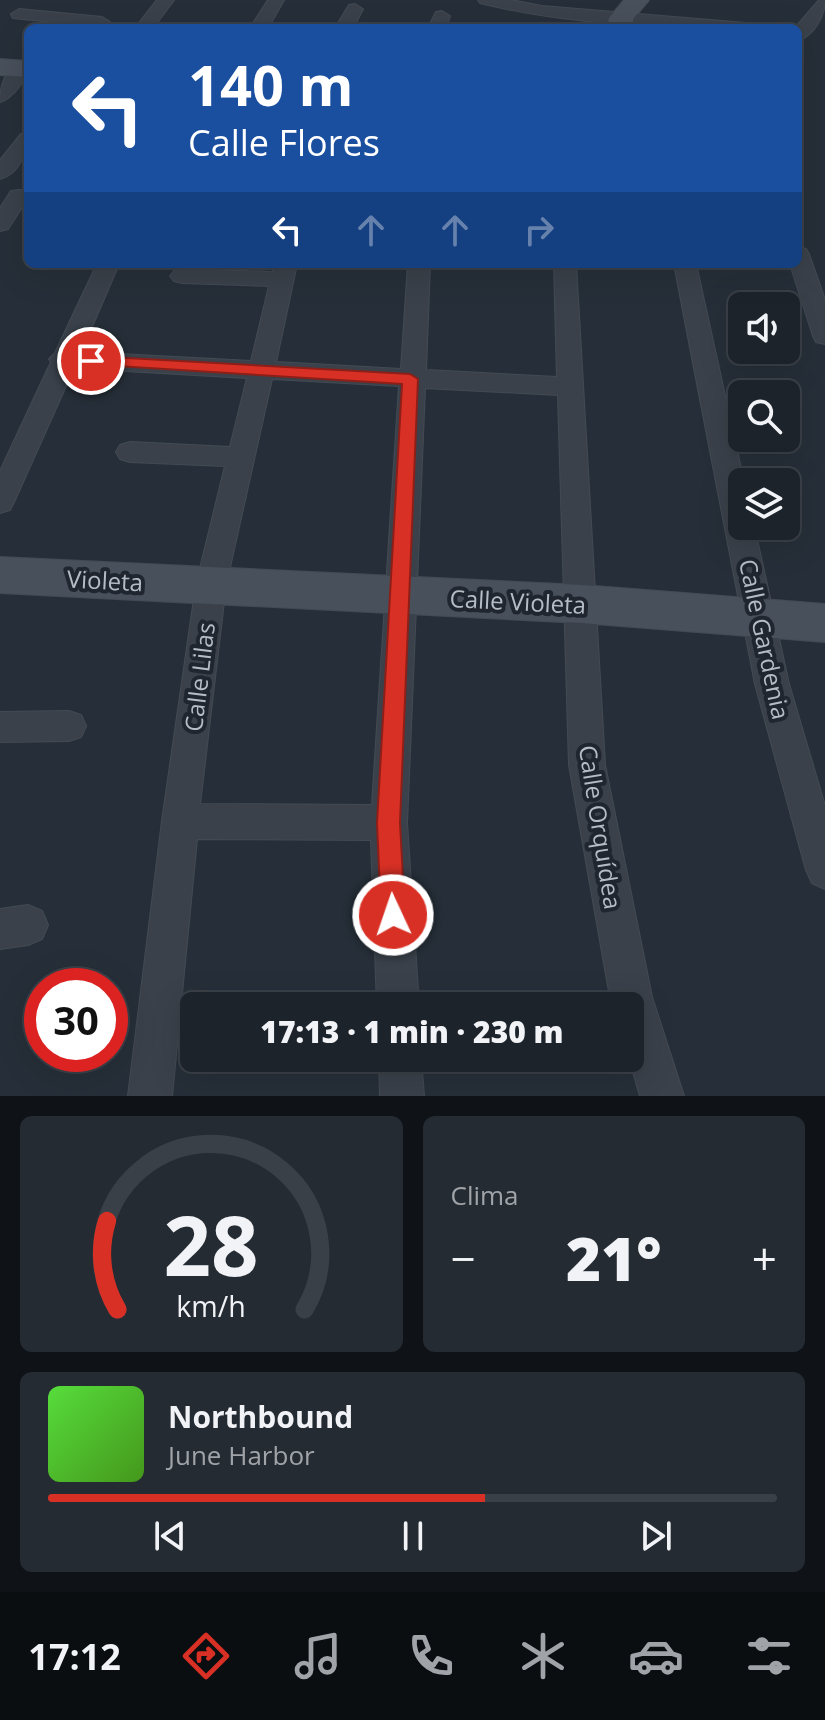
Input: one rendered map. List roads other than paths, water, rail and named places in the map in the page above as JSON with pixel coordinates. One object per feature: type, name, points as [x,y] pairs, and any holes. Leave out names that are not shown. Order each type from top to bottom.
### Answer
[{"type":"street","points":[[35,0],[14,19],[102,22]]},
{"type":"street","points":[[147,24],[166,0]]},
{"type":"street","points":[[261,24],[276,0]]},
{"type":"street","points":[[486,0],[528,9],[725,18],[738,24]]},
{"type":"street","points":[[802,33],[825,3]]},
{"type":"street","points":[[346,24],[355,9]]},
{"type":"street","points":[[526,24],[528,9]]},
{"type":"street","points":[[0,96],[17,68]]},
{"type":"street","points":[[0,173],[24,143]]},
{"type":"street","points":[[0,224],[16,196]]},
{"type":"street","points":[[802,266],[825,336]]},
{"type":"street","points":[[0,502],[62,359],[106,268]]},
{"type":"street","points":[[397,992],[389,823],[410,379],[419,268]]},
{"type":"street","name":"Calle Orquídea","points":[[565,268],[587,765],[631,997],[662,1096]]},
{"type":"street","name":"Calle Gardenia","points":[[686,268],[772,684],[825,870]]},
{"type":"street","points":[[182,276],[284,272]]},
{"type":"street","name":"Calle Lilas","points":[[150,1096],[180,821],[211,585],[284,272]]},
{"type":"street","points":[[62,359],[572,387]]},
{"type":"street","points":[[130,452],[240,457]]},
{"type":"street","name":"Violeta","points":[[0,575],[211,585]]},
{"type":"street","name":"Calle Violeta","points":[[211,585],[582,604],[825,623]]},
{"type":"street","points":[[0,727],[69,726]]},
{"type":"street","points":[[180,821],[389,823]]},
{"type":"street","points":[[401,1072],[402,1096]]}]
